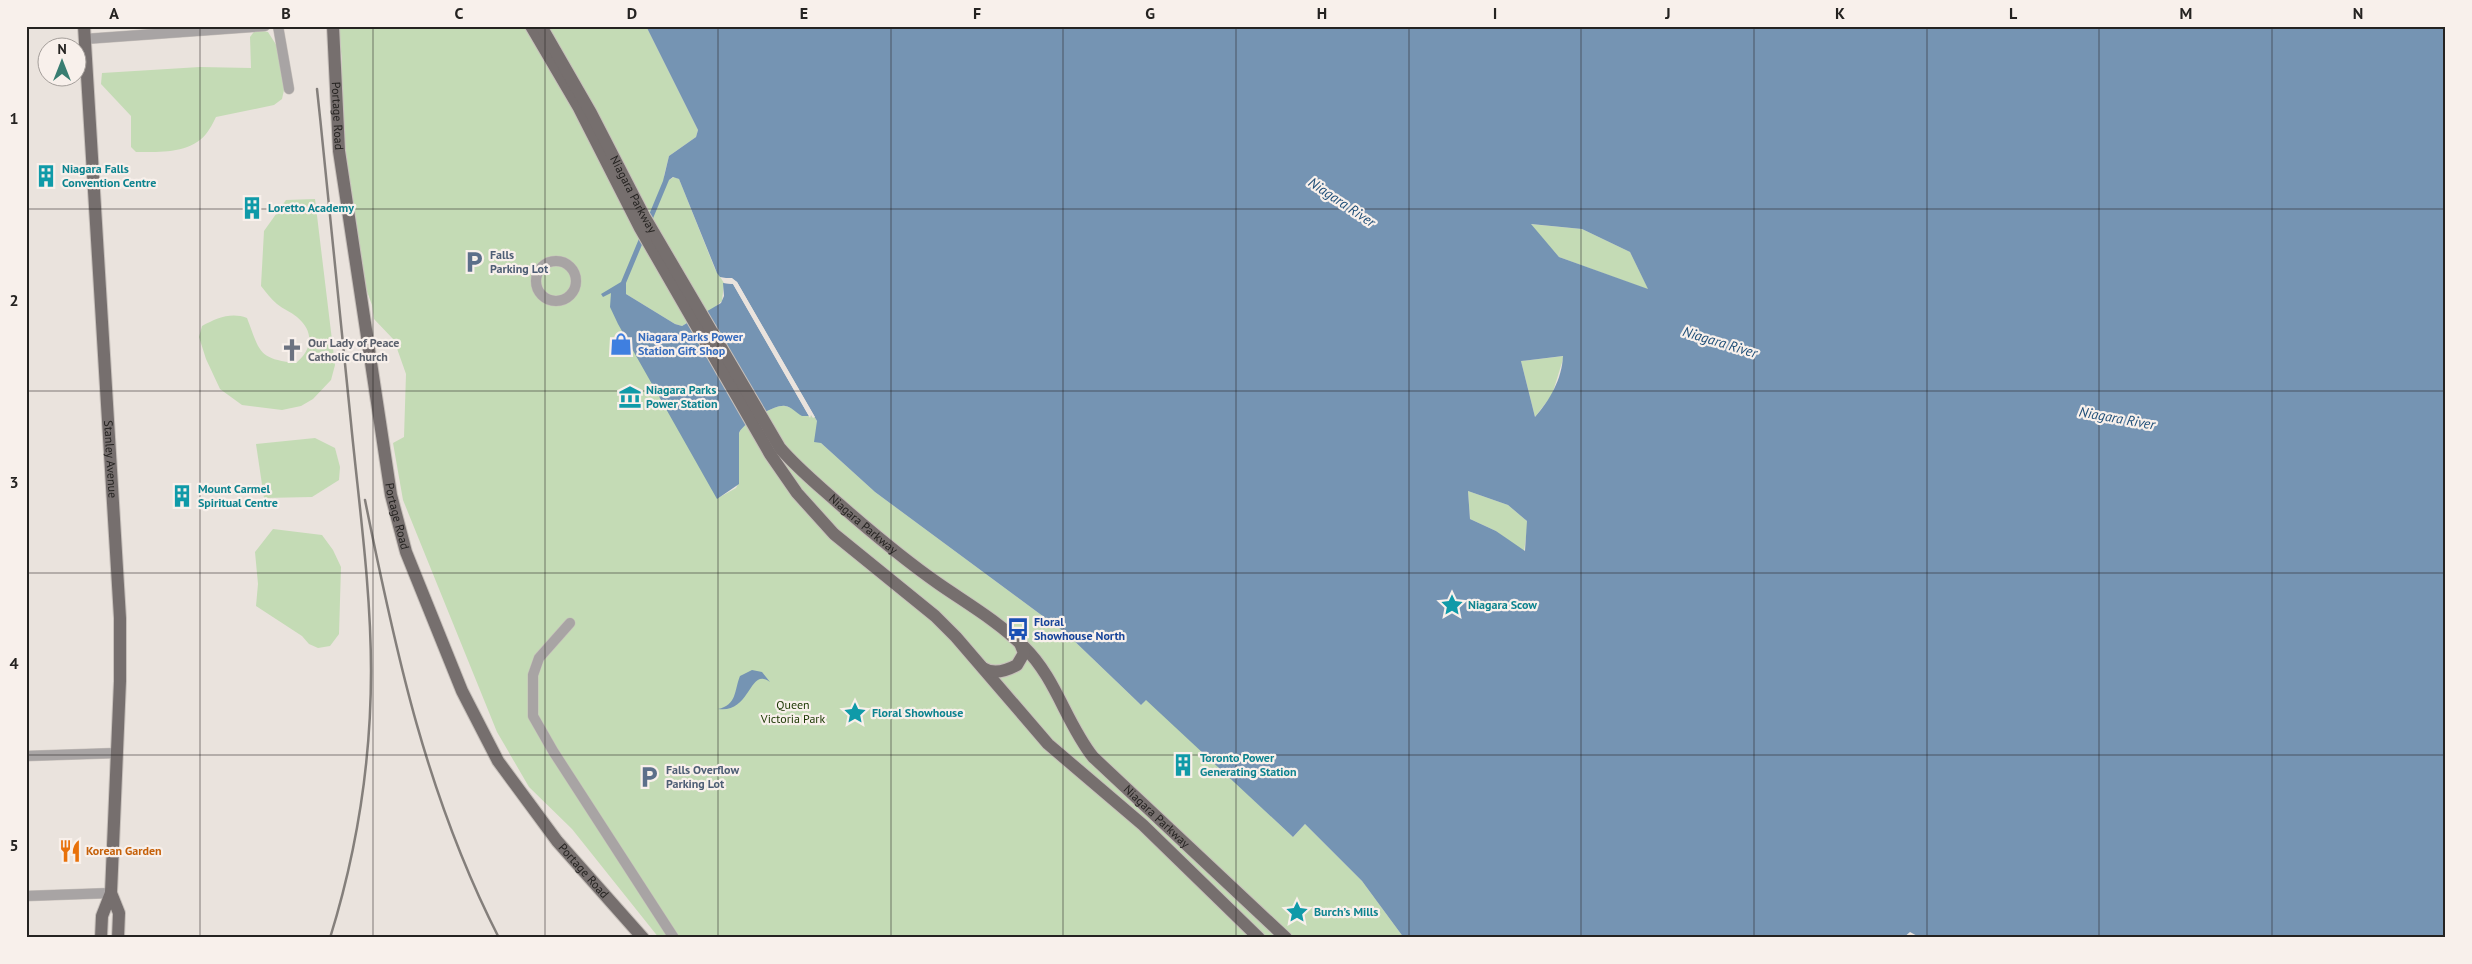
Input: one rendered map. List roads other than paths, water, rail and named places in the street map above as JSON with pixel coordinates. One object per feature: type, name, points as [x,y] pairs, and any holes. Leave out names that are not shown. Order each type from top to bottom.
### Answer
[{"type":"main road","name":"Portage Road","points":[[333,26],[339,151],[391,495],[406,552],[462,691],[498,761],[557,841],[643,938]]},
{"type":"main road","name":"Niagara Parkway","points":[[531,26],[757,421],[790,483],[819,519],[847,546],[935,616],[1048,744],[1149,830],[1259,938]]},
{"type":"main road","name":"Niagara Parkway","points":[[541,26],[588,106],[646,228]]},
{"type":"main road","name":"Stanley Avenue","points":[[84,33],[120,618],[111,893],[102,916],[101,938]]},
{"type":"main road","name":"Niagara Parkway","points":[[757,421],[797,466],[875,536],[1020,643],[1044,672],[1078,736],[1093,757],[1286,938]]},
{"type":"main road","points":[[981,666],[994,672],[1006,671],[1017,666],[1024,652],[1020,643]]},
{"type":"main road","name":"Stanley Avenue","points":[[111,893],[119,912],[118,938]]},
{"type":"street","points":[[84,33],[265,26]]},
{"type":"street","points":[[278,26],[289,90]]},
{"type":"street","points":[[570,623],[539,658],[533,675],[533,716],[553,751],[674,938]]},
{"type":"street","points":[[26,756],[117,753]]},
{"type":"street","points":[[26,896],[111,893]]},
{"type":"water","name":"Niagara River","points":[[646,26],[2446,26],[2446,938],[1921,938],[1910,932],[1903,938],[1404,938],[1362,881],[1305,824],[1293,837],[1146,700],[1141,705],[1067,634],[875,492],[821,443],[814,442],[817,421],[737,282],[720,277],[717,273],[679,179],[673,177],[669,180],[626,283],[626,294],[675,324],[682,326],[721,303],[724,296],[723,283],[733,284],[809,416],[802,416],[790,408],[780,406],[767,411],[746,424],[739,433],[739,484],[717,499],[618,324],[610,307],[611,293],[603,297],[601,294],[621,282],[663,181],[669,156],[696,137],[698,130]],"holes":[[[1531,224],[1582,229],[1630,252],[1648,289],[1559,257]],[[1563,356],[1558,381],[1546,404],[1535,417],[1521,361]],[[1468,491],[1508,505],[1527,521],[1525,551],[1496,531],[1470,519]]]},
{"type":"water","points":[[752,670],[762,672],[770,682],[763,679],[758,680],[737,705],[729,709],[718,709],[732,701],[740,676]]},
{"type":"railway","points":[[317,89],[364,547],[371,671],[368,738],[361,806],[348,872],[330,938]]},
{"type":"railway","points":[[365,500],[402,669],[433,778],[452,832],[499,938]]},
{"type":"place","name":"Niagara Falls Convention Centre","points":[[46,176]]},
{"type":"place","name":"Loretto Academy","points":[[252,208]]},
{"type":"place","name":"Falls Parking Lot","points":[[474,262]]},
{"type":"place","name":"Niagara Parks Power Station Gift Shop","points":[[621,344]]},
{"type":"place","name":"Our Lady of Peace Catholic Church","points":[[292,350]]},
{"type":"place","name":"Niagara Parks Power Station","points":[[630,397]]},
{"type":"place","name":"Mount Carmel Spiritual Centre","points":[[182,496]]},
{"type":"place","name":"Niagara Scow","points":[[1452,605]]},
{"type":"place","name":"Floral Showhouse North","points":[[1018,629]]},
{"type":"place","name":"Floral Showhouse","points":[[855,713]]},
{"type":"place","name":"Toronto Power Generating Station","points":[[1183,765]]},
{"type":"place","name":"Falls Overflow Parking Lot","points":[[649,777]]},
{"type":"place","name":"Korean Garden","points":[[70,851]]},
{"type":"place","name":"Burch’s Mills","points":[[1297,912]]},
{"type":"park label","name":"Queen Victoria Park","points":[[793,712]]}]
